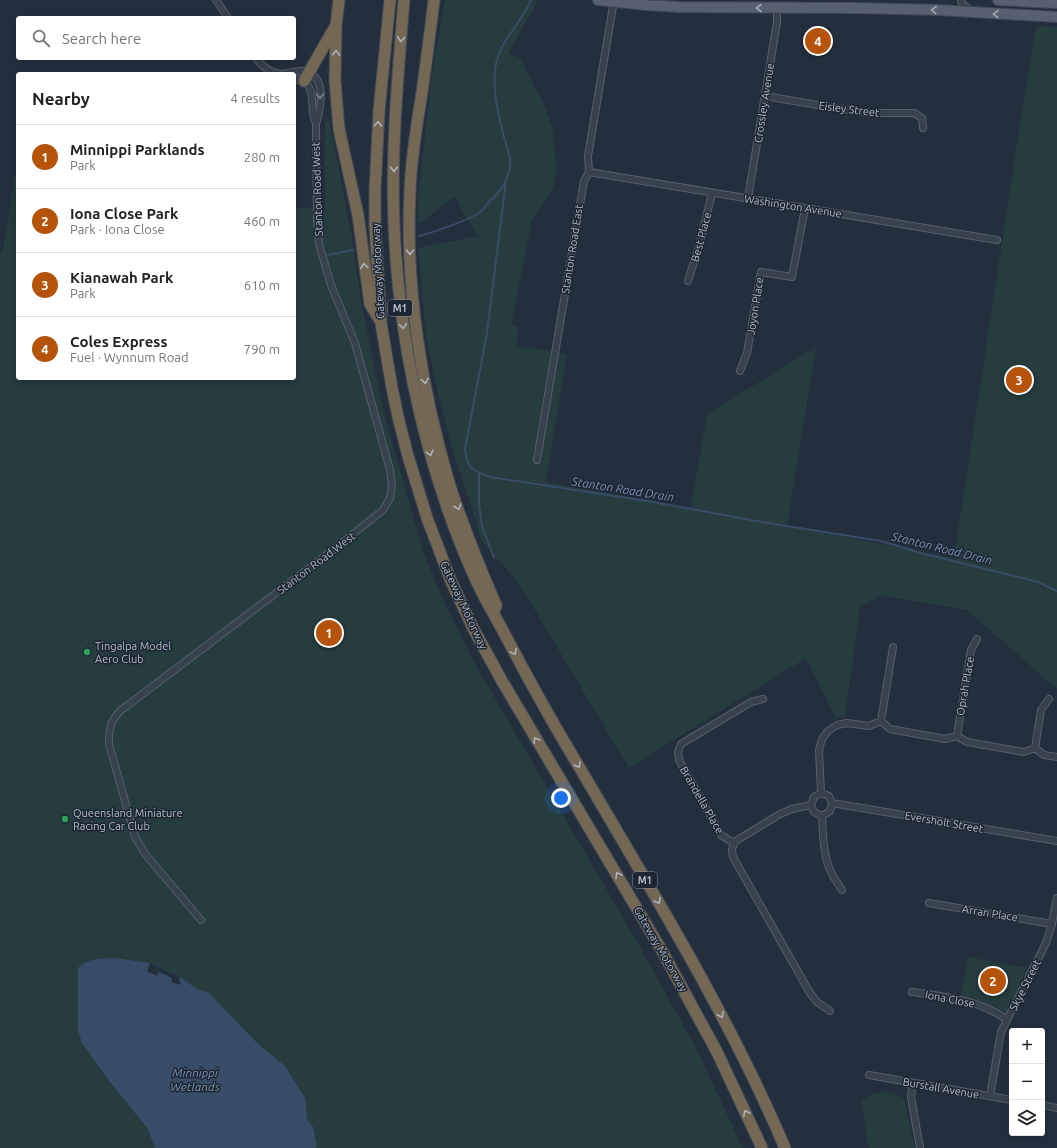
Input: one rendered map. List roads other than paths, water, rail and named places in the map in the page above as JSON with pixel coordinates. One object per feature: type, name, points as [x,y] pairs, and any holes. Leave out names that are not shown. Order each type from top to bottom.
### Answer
[{"type":"highway","points":[[339,0],[336,25],[335,81],[339,129],[357,209],[370,304],[381,323]]},
{"type":"highway","name":"Gateway Motorway","points":[[390,0],[379,111],[375,189],[375,225],[381,323],[392,388],[410,462],[436,543],[470,621],[502,681],[677,976],[717,1052],[762,1148]]},
{"type":"highway","name":"Gateway Motorway","points":[[404,0],[394,190],[399,300],[406,346],[423,428],[448,512],[487,603],[540,700],[715,1004],[785,1148]]},
{"type":"highway","points":[[434,0],[411,171],[409,214],[411,276],[420,356],[439,444],[450,486],[477,562],[496,604],[496,617]]},
{"type":"highway","points":[[302,77],[336,25]]},
{"type":"main road","points":[[598,0],[666,6],[720,4],[778,8],[856,8],[973,12],[1057,17]]},
{"type":"main road","points":[[998,0],[1057,3]]},
{"type":"street","points":[[216,0],[227,16]]},
{"type":"street","points":[[960,0],[962,4],[973,12]]},
{"type":"street","name":"Stanton Road East","points":[[537,460],[584,182],[589,172],[588,156],[614,1]]},
{"type":"street","name":"Crossley Avenue","points":[[748,198],[778,8]]},
{"type":"street","points":[[258,60],[266,69],[276,72]]},
{"type":"street","name":"Stanton Road West","points":[[302,77],[316,78],[320,89],[320,112],[316,124]]},
{"type":"street","name":"Stanton Road West","points":[[201,920],[146,855],[135,837],[109,744],[109,733],[112,720],[120,711],[383,510],[390,498],[392,486],[390,470],[355,343],[331,285],[319,244],[317,218],[316,124],[313,112],[311,90],[302,77]]},
{"type":"street","name":"Eisley Street","points":[[765,96],[870,113],[914,113],[922,118],[923,128]]},
{"type":"street","name":"Washington Avenue","points":[[589,172],[998,240]]},
{"type":"street","name":"Best Place","points":[[688,281],[700,243],[712,193]]},
{"type":"street","name":"Joyon Place","points":[[740,371],[747,353],[761,272],[792,277],[804,208]]},
{"type":"street","name":"Oprah Place","points":[[957,736],[971,650],[977,638]]},
{"type":"street","points":[[881,721],[893,647]]},
{"type":"street","name":"Brandella Place","points":[[763,699],[750,702],[681,744],[678,752],[678,760],[721,835],[734,843],[732,850],[733,857],[810,993],[817,1002],[830,1010]]},
{"type":"street","points":[[1035,748],[1041,710],[1049,699]]},
{"type":"street","points":[[881,721],[890,730],[946,739],[957,736],[966,742],[1024,752],[1035,748]]},
{"type":"street","points":[[821,793],[819,750],[822,739],[828,731],[837,725],[847,723],[869,726],[881,721]]},
{"type":"street","points":[[1035,748],[1044,755],[1057,757]]},
{"type":"street","points":[[821,793],[829,796],[832,803],[830,811],[822,816]]},
{"type":"street","points":[[821,793],[814,797],[811,805],[814,812],[822,816]]},
{"type":"street","name":"Eversholt Street","points":[[832,803],[1057,841]]},
{"type":"street","points":[[734,843],[780,814],[792,809],[811,805]]},
{"type":"street","points":[[822,816],[824,847],[827,860],[832,873],[842,890]]},
{"type":"street","name":"Skye Street","points":[[990,1096],[1001,1032],[1046,943],[1052,924],[1057,898]]},
{"type":"street","name":"Arran Place","points":[[929,903],[1052,924]]},
{"type":"street","name":"Iona Close","points":[[912,992],[966,1000],[997,1012],[1007,1020]]},
{"type":"street","name":"Burstall Avenue","points":[[869,1076],[1009,1099]]},
{"type":"street","points":[[915,1084],[912,1088],[911,1097],[920,1148]]},
{"type":"street","points":[[1045,1106],[1057,1108]]},
{"type":"water","name":"Minnippi Wetlands","points":[[114,958],[150,963],[180,977],[197,989],[209,993],[258,1044],[285,1066],[305,1098],[307,1119],[313,1127],[316,1147],[155,1148],[148,1129],[107,1078],[82,1043],[78,1030],[78,968],[86,962]]},
{"type":"waterway","name":"Stanton Road Drain","points":[[419,236],[450,226],[479,213],[496,195],[507,179],[510,160],[496,102],[495,70],[500,50],[527,9],[531,0]]},
{"type":"waterway","name":"Stanton Road Drain","points":[[506,181],[487,333],[465,449],[467,461],[472,468],[490,477],[647,501],[762,522],[881,541],[921,553],[1038,582],[1057,591]]},
{"type":"waterway","points":[[328,255],[353,250]]},
{"type":"waterway","points":[[479,474],[479,504],[482,526],[494,558]]},
{"type":"place","name":"Coles Express","points":[[818,41]]},
{"type":"place","name":"Kianawah Park","points":[[1019,380]]},
{"type":"place","name":"Minnippi Parklands","points":[[329,633]]},
{"type":"place","name":"Tingalpa Model Aero Club","points":[[87,652]]},
{"type":"place","name":"Queensland Miniature Racing Car Club","points":[[65,819]]},
{"type":"place","name":"Iona Close Park","points":[[993,981]]}]
